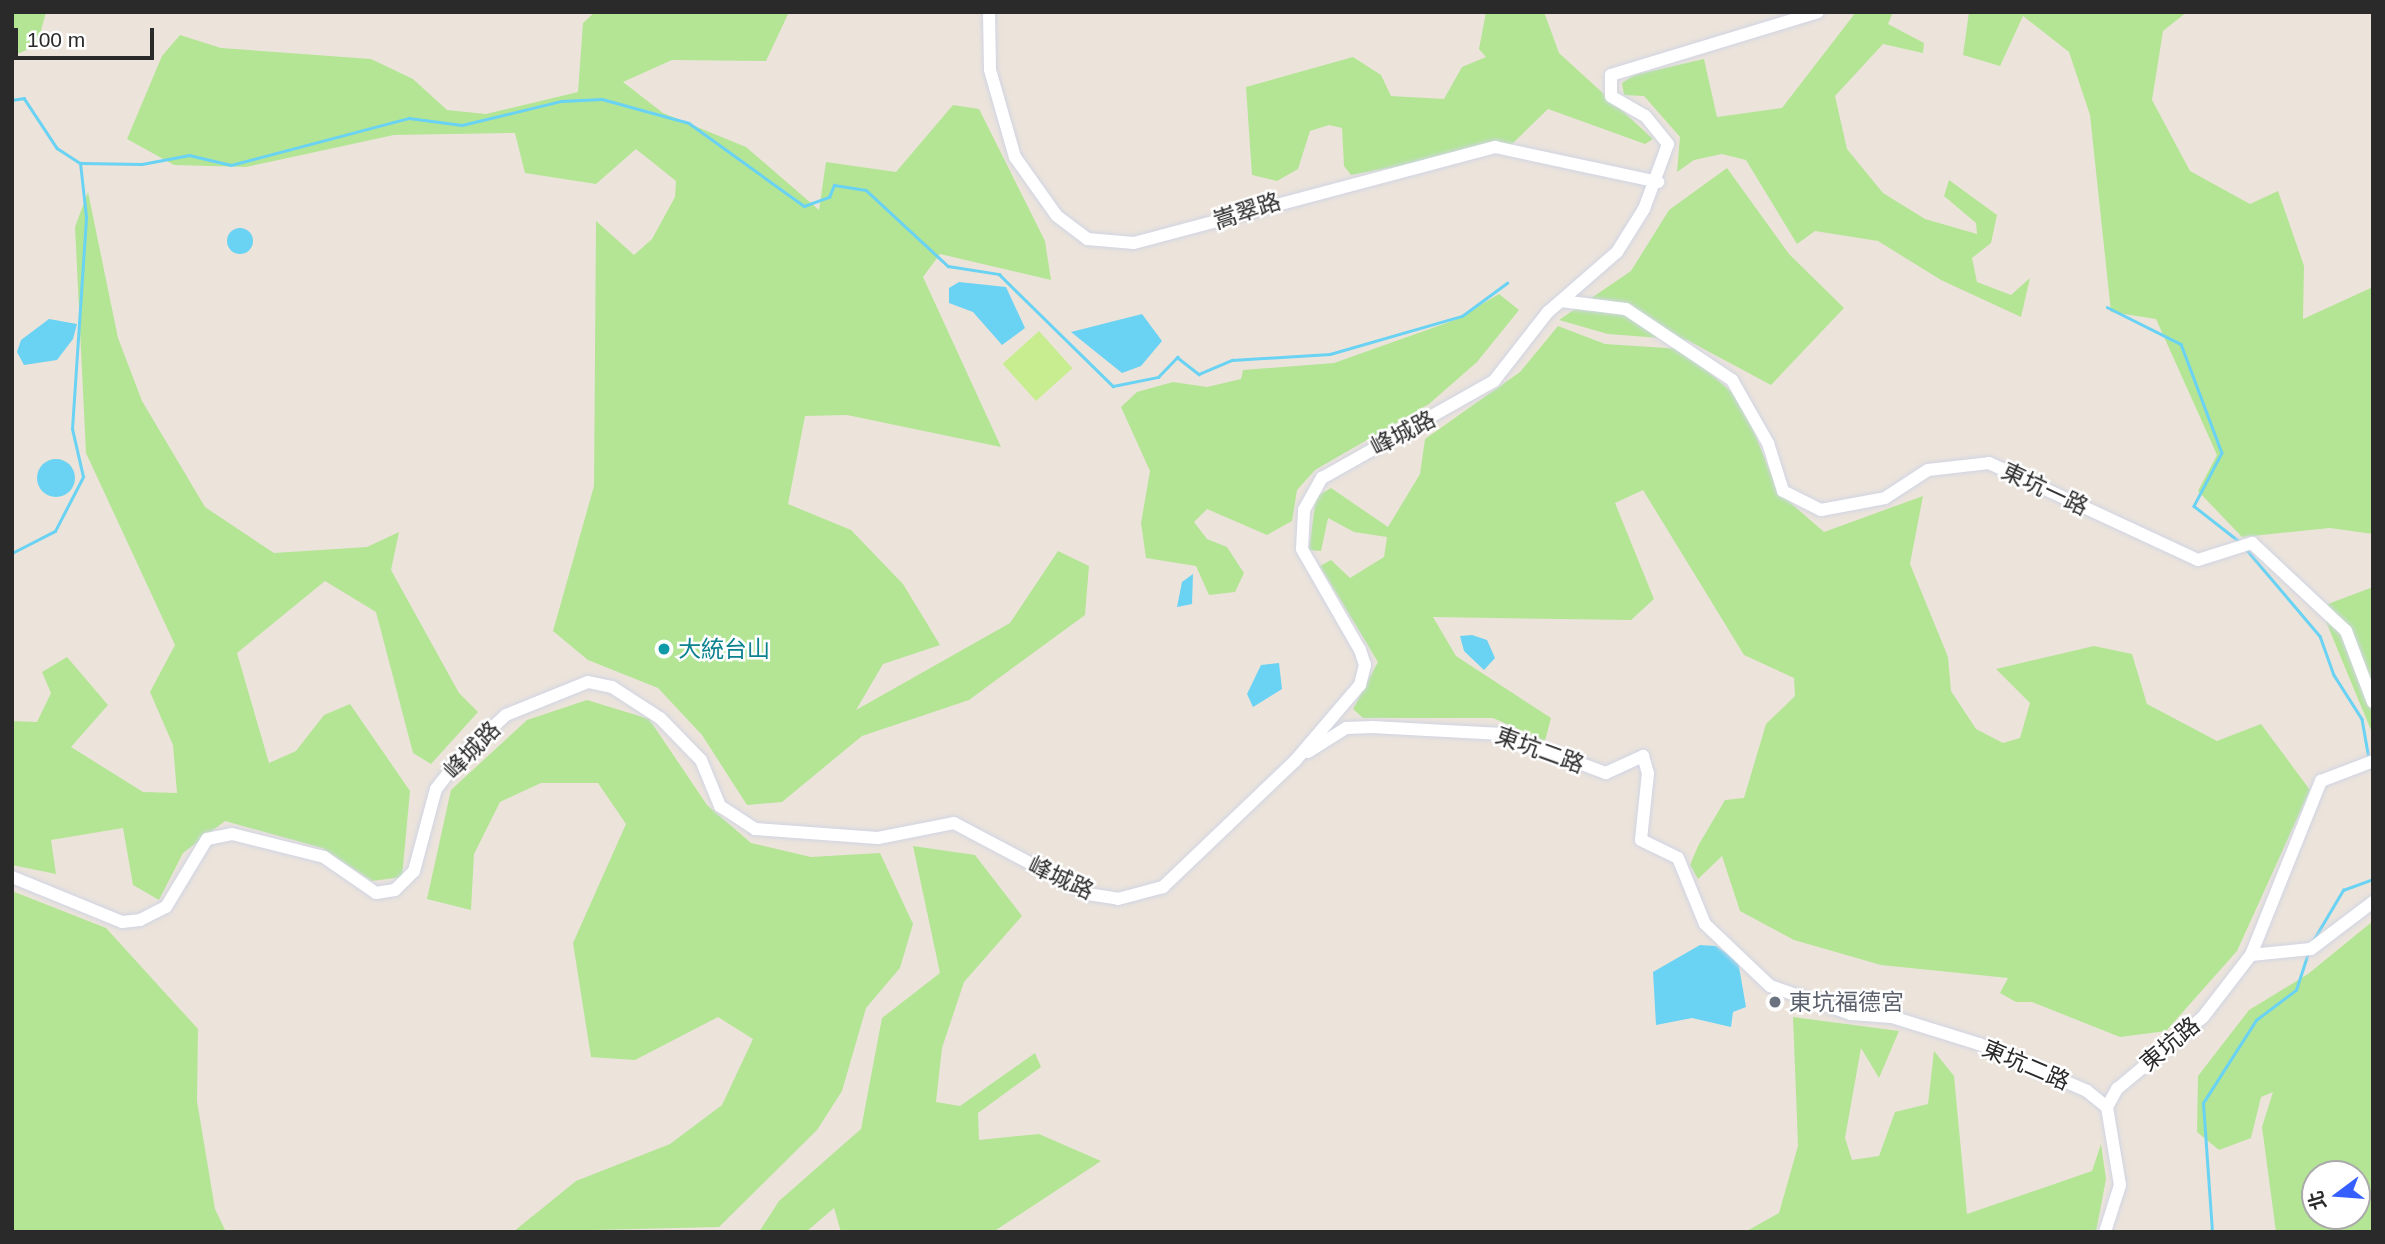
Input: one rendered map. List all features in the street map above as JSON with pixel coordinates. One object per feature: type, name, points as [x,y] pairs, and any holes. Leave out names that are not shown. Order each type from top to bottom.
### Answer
[{"type":"street","name":"嵩翠路","points":[[989,12],[990,70],[1015,157],[1057,216],[1087,239],[1133,243],[1495,147],[1658,181]]},
{"type":"street","name":"峰城路","points":[[12,877],[122,922],[140,920],[166,907],[207,839],[232,834],[324,857],[376,892],[395,890],[414,871],[436,789],[460,758],[506,715],[588,682],[612,687],[660,718],[701,760],[720,806],[755,829],[878,838],[954,823],[1088,894],[1118,900],[1163,887],[1180,874],[1295,761],[1353,697],[1365,665],[1306,567],[1302,549],[1310,495],[1322,478],[1353,458],[1494,381],[1561,301],[1617,252],[1658,181],[1668,144],[1645,116],[1611,96],[1611,75],[1818,12]]},
{"type":"street","name":"東坑一路","points":[[1561,301],[1626,309],[1732,380],[1768,443],[1783,491],[1821,510],[1885,498],[1928,470],[1989,463],[2198,560],[2252,543],[2346,631],[2373,702]]},
{"type":"street","name":"東坑二路","points":[[1295,761],[1346,728],[1372,727],[1502,734],[1606,773],[1643,756],[1648,773],[1641,840],[1678,858],[1705,924],[1770,986],[1851,1014],[1892,1017],[1979,1044],[2087,1091],[2107,1107]]},
{"type":"street","points":[[2373,761],[2320,781],[2251,955],[2311,949],[2373,902]]},
{"type":"street","name":"東坑路","points":[[2107,1107],[2164,1045],[2203,1017],[2251,955]]},
{"type":"street","points":[[2105,1232],[2120,1185],[2107,1107]]},
{"type":"green space","points":[[12,12],[46,12],[37,46],[12,56]]},
{"type":"green space","points":[[595,12],[789,12],[766,61],[672,60],[623,82],[663,113],[746,147],[819,210],[826,162],[896,172],[953,105],[979,109],[1045,241],[1051,280],[940,254],[923,277],[1001,447],[847,415],[805,416],[788,504],[851,530],[903,584],[940,645],[883,664],[856,710],[1010,623],[1058,551],[1089,566],[1085,615],[969,700],[862,736],[782,802],[747,805],[702,735],[658,688],[588,660],[553,631],[594,486],[596,221],[634,255],[652,239],[675,197],[676,181],[636,149],[596,184],[525,173],[515,133],[394,135],[246,167],[174,165],[127,139],[162,56],[180,35],[221,48],[371,59],[413,79],[447,110],[486,114],[578,92],[583,23]]},
{"type":"green space","points":[[1486,12],[1544,12],[1559,53],[1653,139],[1645,144],[1548,109],[1511,145],[1351,175],[1344,166],[1342,128],[1329,125],[1310,131],[1298,169],[1277,181],[1252,175],[1246,87],[1353,57],[1381,75],[1391,96],[1444,99],[1462,67],[1486,57],[1479,49]]},
{"type":"green space","points":[[1856,12],[1893,12],[1888,24],[1924,43],[1923,53],[1883,44],[1835,96],[1847,149],[1883,193],[1925,219],[1977,234],[1976,223],[1944,196],[1949,180],[1997,215],[1991,243],[1972,258],[1977,282],[2011,295],[2030,278],[2021,317],[1941,280],[1878,241],[1815,231],[1797,244],[1746,160],[1722,154],[1694,160],[1677,172],[1680,137],[1644,96],[1624,95],[1622,83],[1634,75],[1704,59],[1717,117],[1782,108]]},
{"type":"green space","points":[[1969,12],[2187,12],[2163,31],[2152,100],[2190,171],[2250,204],[2278,191],[2304,266],[2303,319],[2373,287],[2373,534],[2330,528],[2242,537],[2198,491],[2217,455],[2156,319],[2111,312],[2090,115],[2069,52],[2023,16],[2000,66],[1963,55]]},
{"type":"green space","points":[[1727,168],[1789,254],[1844,308],[1771,385],[1687,340],[1608,334],[1559,320],[1631,271],[1669,210]]},
{"type":"green space","points":[[88,192],[118,338],[142,401],[205,507],[274,553],[367,547],[399,532],[391,570],[459,693],[478,712],[431,764],[413,753],[376,612],[325,581],[237,653],[269,763],[296,751],[324,715],[350,704],[410,791],[402,877],[372,881],[322,848],[225,821],[183,853],[159,900],[133,885],[123,828],[51,840],[56,874],[12,865],[12,721],[37,722],[51,693],[42,672],[67,657],[108,705],[71,747],[143,792],[177,793],[173,745],[150,692],[175,645],[86,453],[75,227]]},
{"type":"green space","points":[[1499,294],[1519,310],[1477,362],[1429,404],[1315,470],[1297,490],[1292,521],[1267,535],[1207,509],[1194,522],[1207,539],[1227,547],[1244,573],[1235,592],[1209,595],[1196,566],[1146,558],[1141,523],[1150,471],[1121,407],[1137,392],[1173,382],[1207,387],[1241,379],[1243,370],[1334,363],[1455,320]]},
{"type":"green space","points":[[1558,326],[1605,344],[1682,349],[1742,401],[1778,492],[1824,532],[1923,496],[1910,564],[1948,657],[1951,691],[1976,729],[2003,743],[2020,738],[2030,703],[1996,669],[2094,646],[2132,654],[2147,704],[2217,741],[2261,724],[2310,790],[2237,951],[2166,1031],[2120,1037],[2032,1002],[2016,1002],[2000,993],[2008,978],[1881,965],[1794,940],[1740,911],[1722,856],[1698,879],[1690,865],[1698,846],[1725,800],[1744,798],[1766,724],[1795,696],[1794,678],[1744,655],[1643,490],[1615,503],[1654,599],[1631,620],[1433,617],[1456,656],[1551,718],[1545,741],[1493,718],[1363,718],[1353,709],[1378,662],[1320,566],[1331,560],[1350,578],[1384,557],[1387,537],[1354,532],[1328,518],[1321,551],[1309,550],[1316,497],[1331,488],[1388,527],[1420,474],[1425,439],[1520,372]]},
{"type":"green space","points":[[1039,331],[1072,368],[1036,401],[1003,364]]},
{"type":"green space","points":[[2373,587],[2373,735],[2320,607]]},
{"type":"green space","points":[[587,700],[649,719],[707,805],[751,843],[811,857],[880,853],[913,924],[900,968],[866,1008],[842,1091],[817,1130],[719,1227],[513,1232],[576,1181],[670,1144],[722,1105],[753,1039],[718,1017],[635,1060],[591,1057],[573,943],[626,824],[598,783],[541,783],[500,802],[474,854],[471,910],[427,899],[451,790],[527,720]]},
{"type":"green space","points":[[913,846],[975,855],[1022,916],[964,982],[942,1048],[936,1102],[960,1106],[1035,1053],[1041,1067],[978,1113],[979,1140],[1039,1134],[1101,1161],[993,1232],[841,1232],[834,1208],[806,1232],[759,1232],[779,1201],[861,1129],[882,1018],[940,973]]},
{"type":"green space","points":[[12,891],[106,928],[198,1029],[197,1101],[215,1209],[226,1232],[12,1232]]},
{"type":"green space","points":[[2373,921],[2373,1232],[2276,1232],[2262,1127],[2273,1092],[2261,1097],[2251,1138],[2219,1150],[2197,1132],[2198,1076],[2249,1010],[2308,974]]},
{"type":"green space","points":[[1793,1017],[1899,1031],[1879,1078],[1861,1048],[1845,1138],[1852,1160],[1879,1156],[1895,1112],[1928,1104],[1934,1051],[1954,1076],[1967,1214],[2092,1171],[2101,1144],[2106,1179],[2096,1232],[1745,1232],[1779,1213],[1798,1146]]},
{"type":"water","points":[[240,228],[249,232],[253,241],[249,250],[240,254],[231,250],[227,241],[231,232]]},
{"type":"water","points":[[959,282],[1006,287],[1025,328],[1002,345],[973,312],[949,303],[949,288]]},
{"type":"water","points":[[1142,314],[1162,341],[1141,366],[1122,373],[1071,332]]},
{"type":"water","points":[[49,319],[77,324],[73,339],[57,360],[24,365],[17,352],[21,340]]},
{"type":"water","points":[[56,459],[69,465],[75,478],[69,491],[56,497],[43,491],[37,478],[43,465]]},
{"type":"water","points":[[1193,574],[1192,604],[1177,607],[1182,582]]},
{"type":"water","points":[[1472,635],[1487,640],[1495,658],[1484,670],[1464,651],[1460,636]]},
{"type":"water","points":[[1279,663],[1282,689],[1253,707],[1247,694],[1261,665]]},
{"type":"water","points":[[1700,945],[1716,946],[1738,961],[1746,1007],[1733,1012],[1731,1027],[1692,1018],[1656,1025],[1653,972]]},
{"type":"waterway","points":[[12,100],[24,98],[57,148],[80,163],[142,164],[189,155],[231,165],[409,118],[462,125],[561,101],[602,99],[689,123],[804,206],[829,197],[834,185],[866,190],[948,266],[999,274],[1113,386],[1158,377],[1177,357],[1199,374],[1232,360],[1330,354],[1462,316],[1507,283]]},
{"type":"waterway","points":[[12,553],[55,531],[83,477],[72,429],[86,217],[80,163]]},
{"type":"waterway","points":[[2107,307],[2181,344],[2222,453],[2194,506],[2240,542]]},
{"type":"waterway","points":[[2247,550],[2320,636],[2334,675],[2362,719],[2369,757]]},
{"type":"waterway","points":[[2311,944],[2343,890],[2373,879]]},
{"type":"waterway","points":[[2212,1232],[2203,1103],[2256,1020],[2296,990],[2308,953]]},
{"type":"place","name":"大統台山","points":[[664,649]]},
{"type":"place","name":"東坑福德宮","points":[[1775,1002]]}]
